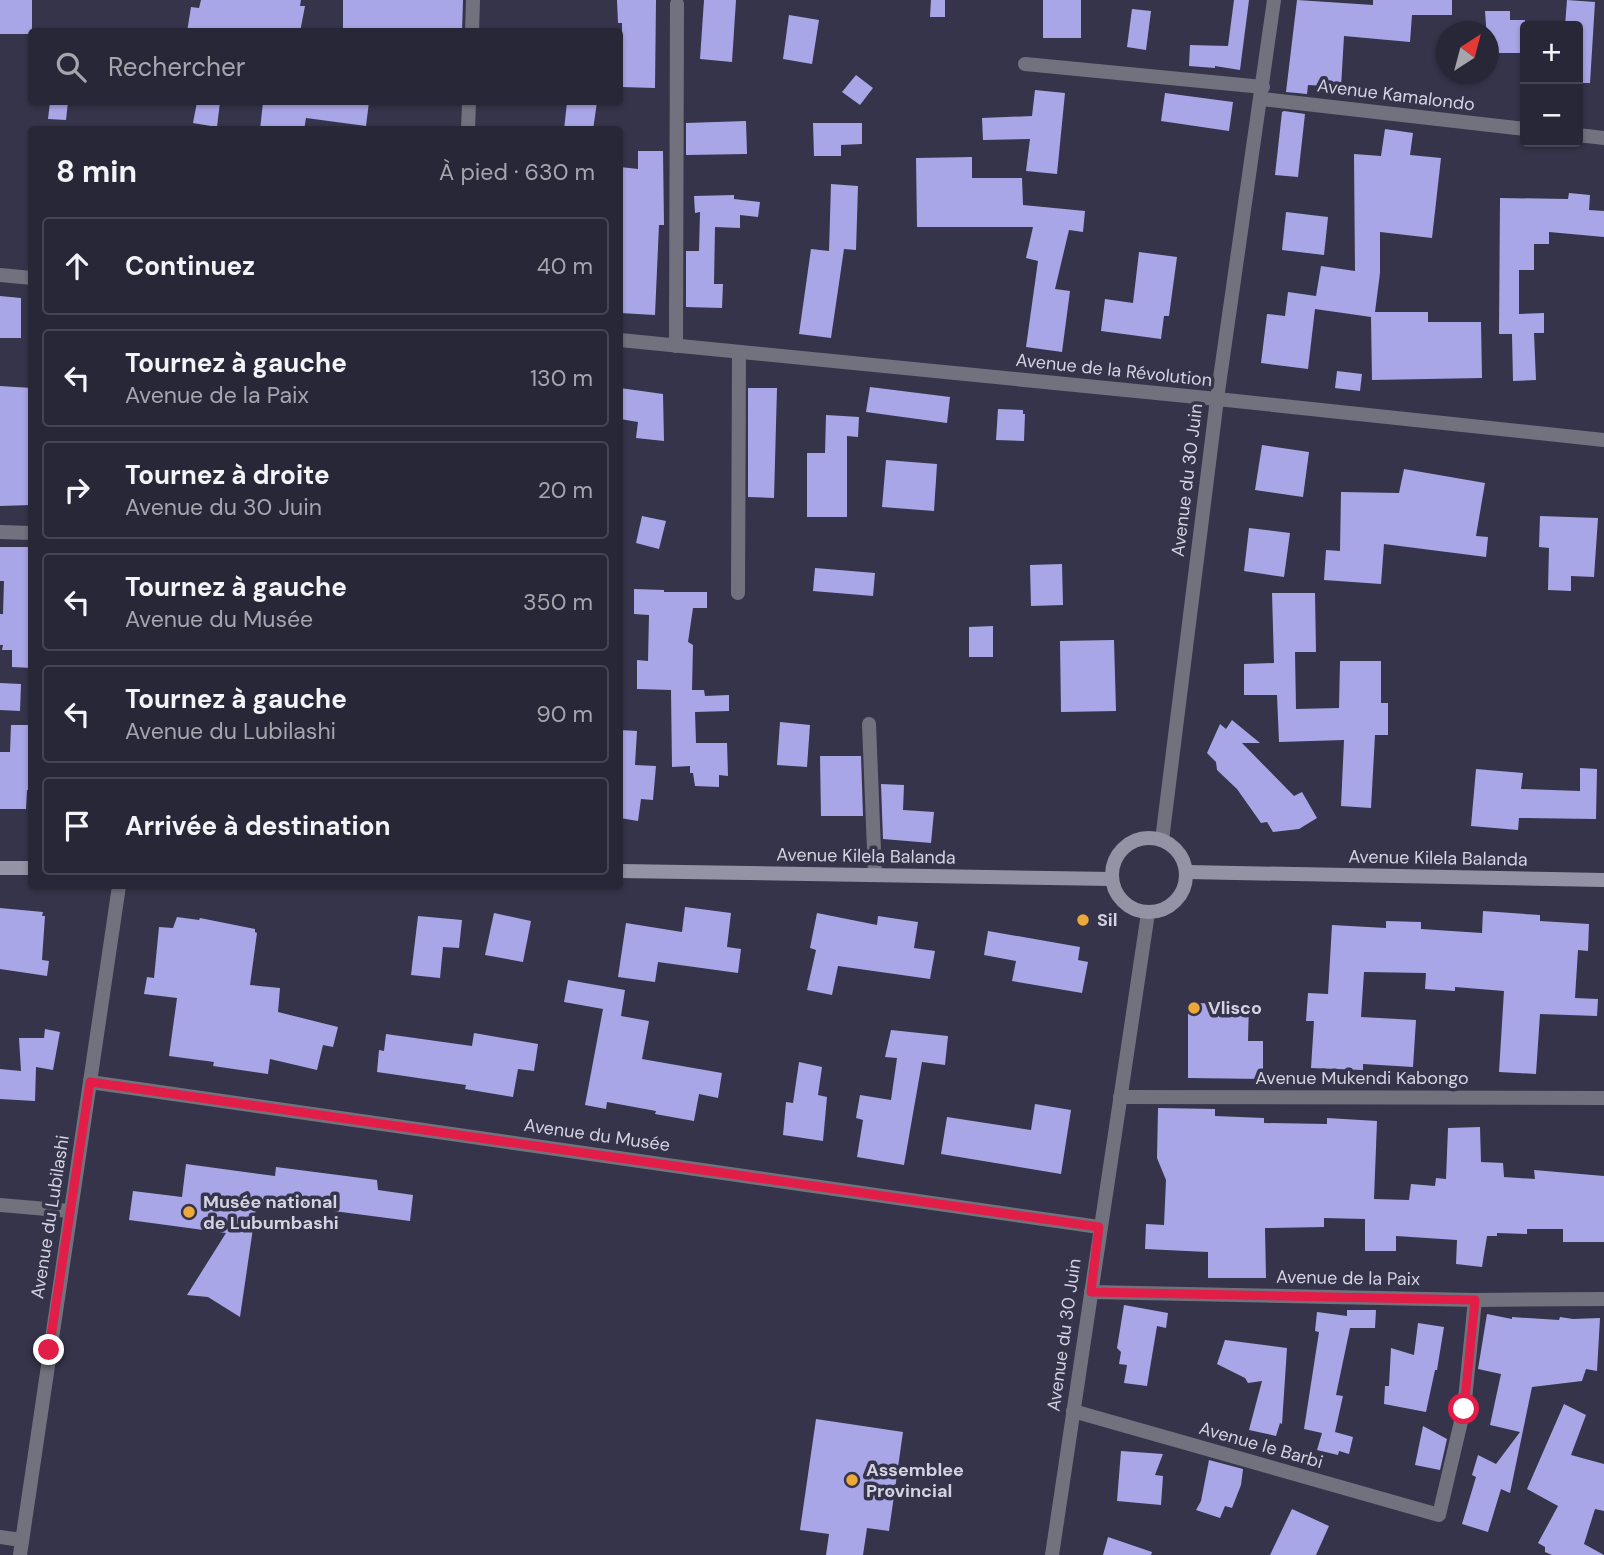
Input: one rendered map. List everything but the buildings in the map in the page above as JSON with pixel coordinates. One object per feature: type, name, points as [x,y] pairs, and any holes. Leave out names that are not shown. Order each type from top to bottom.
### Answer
[{"type":"main road","points":[[1140,839],[1162,840],[1179,852],[1187,872],[1183,893],[1177,901],[1168,908],[1148,913],[1128,906],[1120,899],[1112,879],[1116,858],[1130,843],[1140,839]]},
{"type":"main road","points":[[0,868],[28,868]]},
{"type":"main road","name":"Avenue Kilela Balanda","points":[[623,871],[1112,879]]},
{"type":"main road","name":"Avenue Kilela Balanda","points":[[1187,872],[1604,880]]},
{"type":"street","points":[[472,28],[473,0]]},
{"type":"street","name":"Avenue du 30 Juin","points":[[1162,840],[1217,399],[1274,0]]},
{"type":"street","points":[[676,346],[677,4]]},
{"type":"street","name":"Avenue Kamalondo","points":[[1026,64],[1520,128]]},
{"type":"street","points":[[468,126],[469,105]]},
{"type":"street","points":[[1583,136],[1604,138]]},
{"type":"street","points":[[0,275],[28,278]]},
{"type":"street","name":"Avenue de la Révolution","points":[[623,340],[1604,440]]},
{"type":"street","points":[[738,593],[740,352]]},
{"type":"street","points":[[0,533],[28,533]]},
{"type":"street","points":[[869,724],[875,875]]},
{"type":"street","name":"Avenue du Lubilashi","points":[[20,1555],[119,889]]},
{"type":"street","name":"Avenue du 30 Juin","points":[[1052,1555],[1148,913]]},
{"type":"street","name":"Avenue du Musée","points":[[90,1082],[1099,1227]]},
{"type":"street","name":"Avenue Mukendi Kabongo","points":[[1120,1097],[1604,1098]]},
{"type":"street","points":[[0,1205],[70,1211]]},
{"type":"street","name":"Avenue de la Paix","points":[[1091,1292],[1475,1300],[1604,1299]]},
{"type":"street","name":"Avenue le Barbi","points":[[1073,1411],[1439,1515],[1464,1409],[1475,1300]]},
{"type":"street","points":[[0,1537],[22,1540]]},
{"type":"place","name":"Sil","points":[[1083,920]]},
{"type":"place","name":"Vlisco","points":[[1194,1008]]},
{"type":"place","name":"Musée national de Lubumbashi","points":[[189,1212]]},
{"type":"place","name":"Assemblee Provincial","points":[[852,1480]]},
{"type":"route","points":[[49,1350],[90,1082],[1099,1227],[1091,1292],[1475,1300],[1464,1409]]}]
